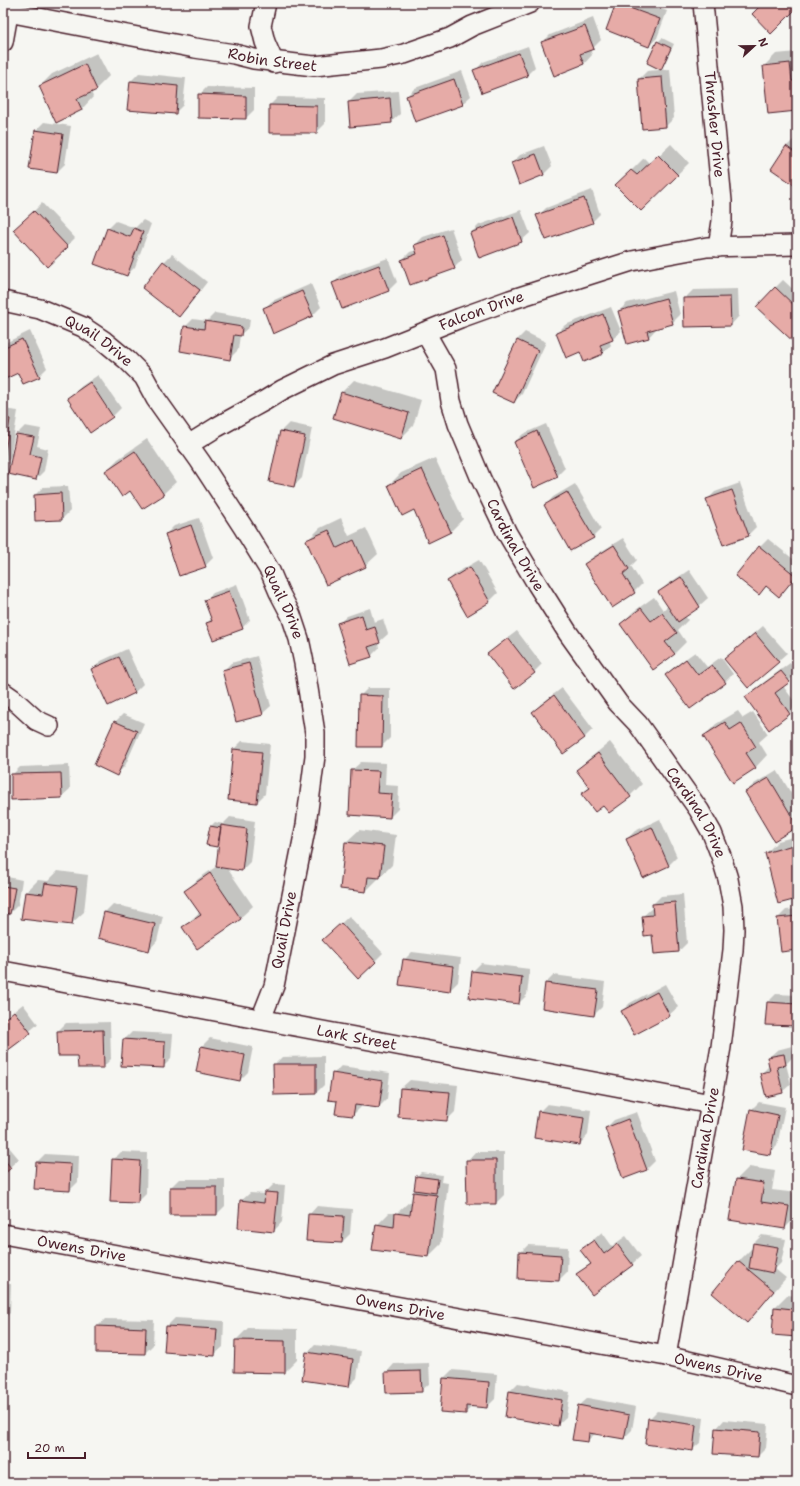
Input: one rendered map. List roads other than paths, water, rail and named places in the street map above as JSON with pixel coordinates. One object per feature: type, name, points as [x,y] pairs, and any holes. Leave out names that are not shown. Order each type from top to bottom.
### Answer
[{"type":"street","points":[[266,3],[261,26],[265,42],[274,62]]},
{"type":"street","name":"Robin Street","points":[[9,8],[274,62],[314,66],[381,59],[404,54],[450,38],[472,26],[530,3]]},
{"type":"street","name":"Thrasher Drive","points":[[703,3],[722,201],[722,221],[718,247]]},
{"type":"street","points":[[3,42],[9,8]]},
{"type":"street","name":"Falcon Drive","points":[[188,446],[217,427],[282,390],[333,365],[386,348],[424,332],[510,300],[632,261],[706,247],[797,245]]},
{"type":"street","name":"Quail Drive","points":[[3,302],[40,309],[83,327],[104,341],[127,360],[144,377],[156,399],[226,500],[266,564],[291,615],[299,639],[304,663],[315,733],[315,756],[306,825],[296,869],[274,986],[261,1019]]},
{"type":"street","name":"Cardinal Drive","points":[[424,332],[446,369],[451,401],[458,424],[481,479],[507,533],[568,633],[618,704],[638,724],[699,810],[712,833],[728,879],[733,906],[734,930],[733,950],[721,1047],[666,1356]]},
{"type":"street","points":[[3,692],[13,698],[36,720],[49,726]]},
{"type":"street","name":"Lark Street","points":[[3,971],[711,1104]]},
{"type":"street","name":"Owens Drive","points":[[3,1234],[666,1356],[797,1386]]}]
